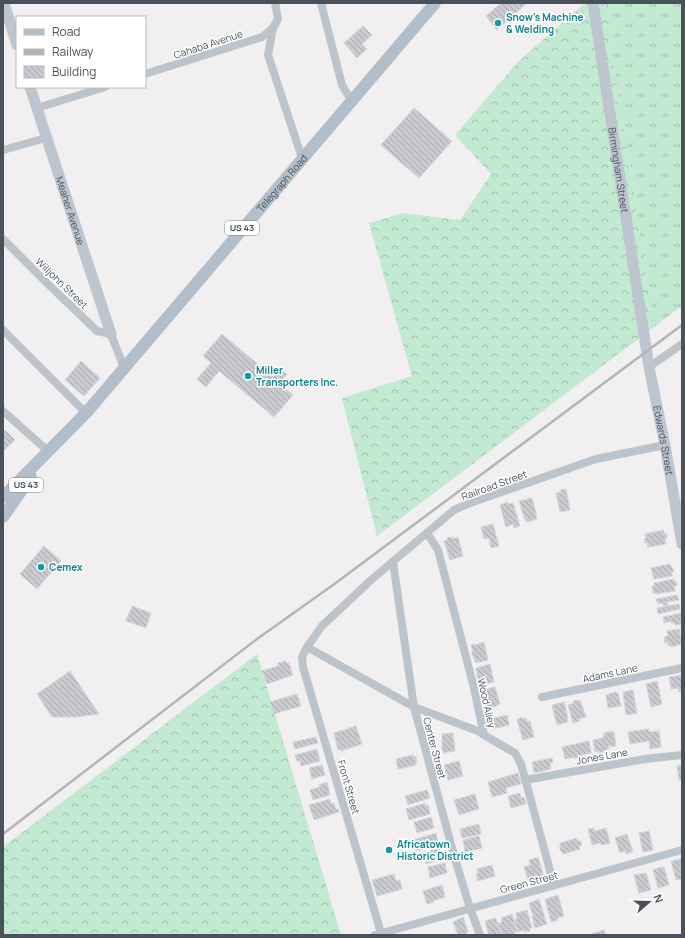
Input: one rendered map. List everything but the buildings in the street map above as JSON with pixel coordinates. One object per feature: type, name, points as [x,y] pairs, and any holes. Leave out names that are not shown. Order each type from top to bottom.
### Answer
[{"type":"main road","name":"Telegraph Road","points":[[3,497],[86,413],[435,3]]},
{"type":"main road","name":"Telegraph Road","points":[[3,517],[49,452]]},
{"type":"street","points":[[268,55],[273,28],[278,19],[275,3]]},
{"type":"street","points":[[321,3],[342,85],[352,100]]},
{"type":"street","name":"Birmingham Street","points":[[593,3],[644,337]]},
{"type":"street","points":[[4,5],[16,41]]},
{"type":"street","name":"Cahaba Avenue","points":[[146,74],[262,37],[273,28]]},
{"type":"street","points":[[262,37],[302,158]]},
{"type":"street","name":"Meaher Avenue","points":[[30,88],[111,334]]},
{"type":"street","points":[[37,108],[102,88]]},
{"type":"street","points":[[3,150],[46,138]]},
{"type":"street","name":"Willjohn Street","points":[[3,239],[48,285],[97,331],[111,334]]},
{"type":"street","points":[[3,330],[86,413]]},
{"type":"street","points":[[111,334],[124,368]]},
{"type":"street","name":"Edwards Street","points":[[644,337],[682,544]]},
{"type":"street","points":[[649,367],[682,344]]},
{"type":"street","points":[[3,411],[49,452]]},
{"type":"street","name":"Railroad Street","points":[[307,647],[322,626],[393,562],[454,510],[596,459],[665,445]]},
{"type":"street","name":"Wood Alley","points":[[427,533],[438,550],[473,684],[484,735],[515,753],[521,764],[554,885]]},
{"type":"street","name":"Center Street","points":[[393,562],[414,707],[455,859],[480,935]]},
{"type":"street","points":[[307,647],[414,707],[478,731],[484,735]]},
{"type":"street","name":"Front Street","points":[[307,647],[302,657],[303,667],[378,934]]},
{"type":"street","name":"Adams Lane","points":[[542,697],[682,668]]},
{"type":"street","name":"Jones Lane","points":[[525,780],[645,759],[682,755]]},
{"type":"street","name":"Green Street","points":[[378,934],[682,850]]},
{"type":"green space","points":[[585,3],[605,3],[654,327],[377,536],[342,398],[412,376],[369,223],[403,213],[460,220],[491,174],[455,135],[518,62]]},
{"type":"green space","points":[[605,3],[682,3],[682,306],[654,327]]},
{"type":"green space","points":[[257,654],[341,935],[3,935],[3,847]]},
{"type":"railway","points":[[3,834],[257,639],[333,585],[682,325]]},
{"type":"place","name":"Snow's Machine & Welding","points":[[498,23]]},
{"type":"place","name":"Miller Transporters Inc.","points":[[248,376]]},
{"type":"place","name":"Cemex","points":[[41,567]]},
{"type":"place","name":"Africatown Historic District","points":[[389,850]]}]
